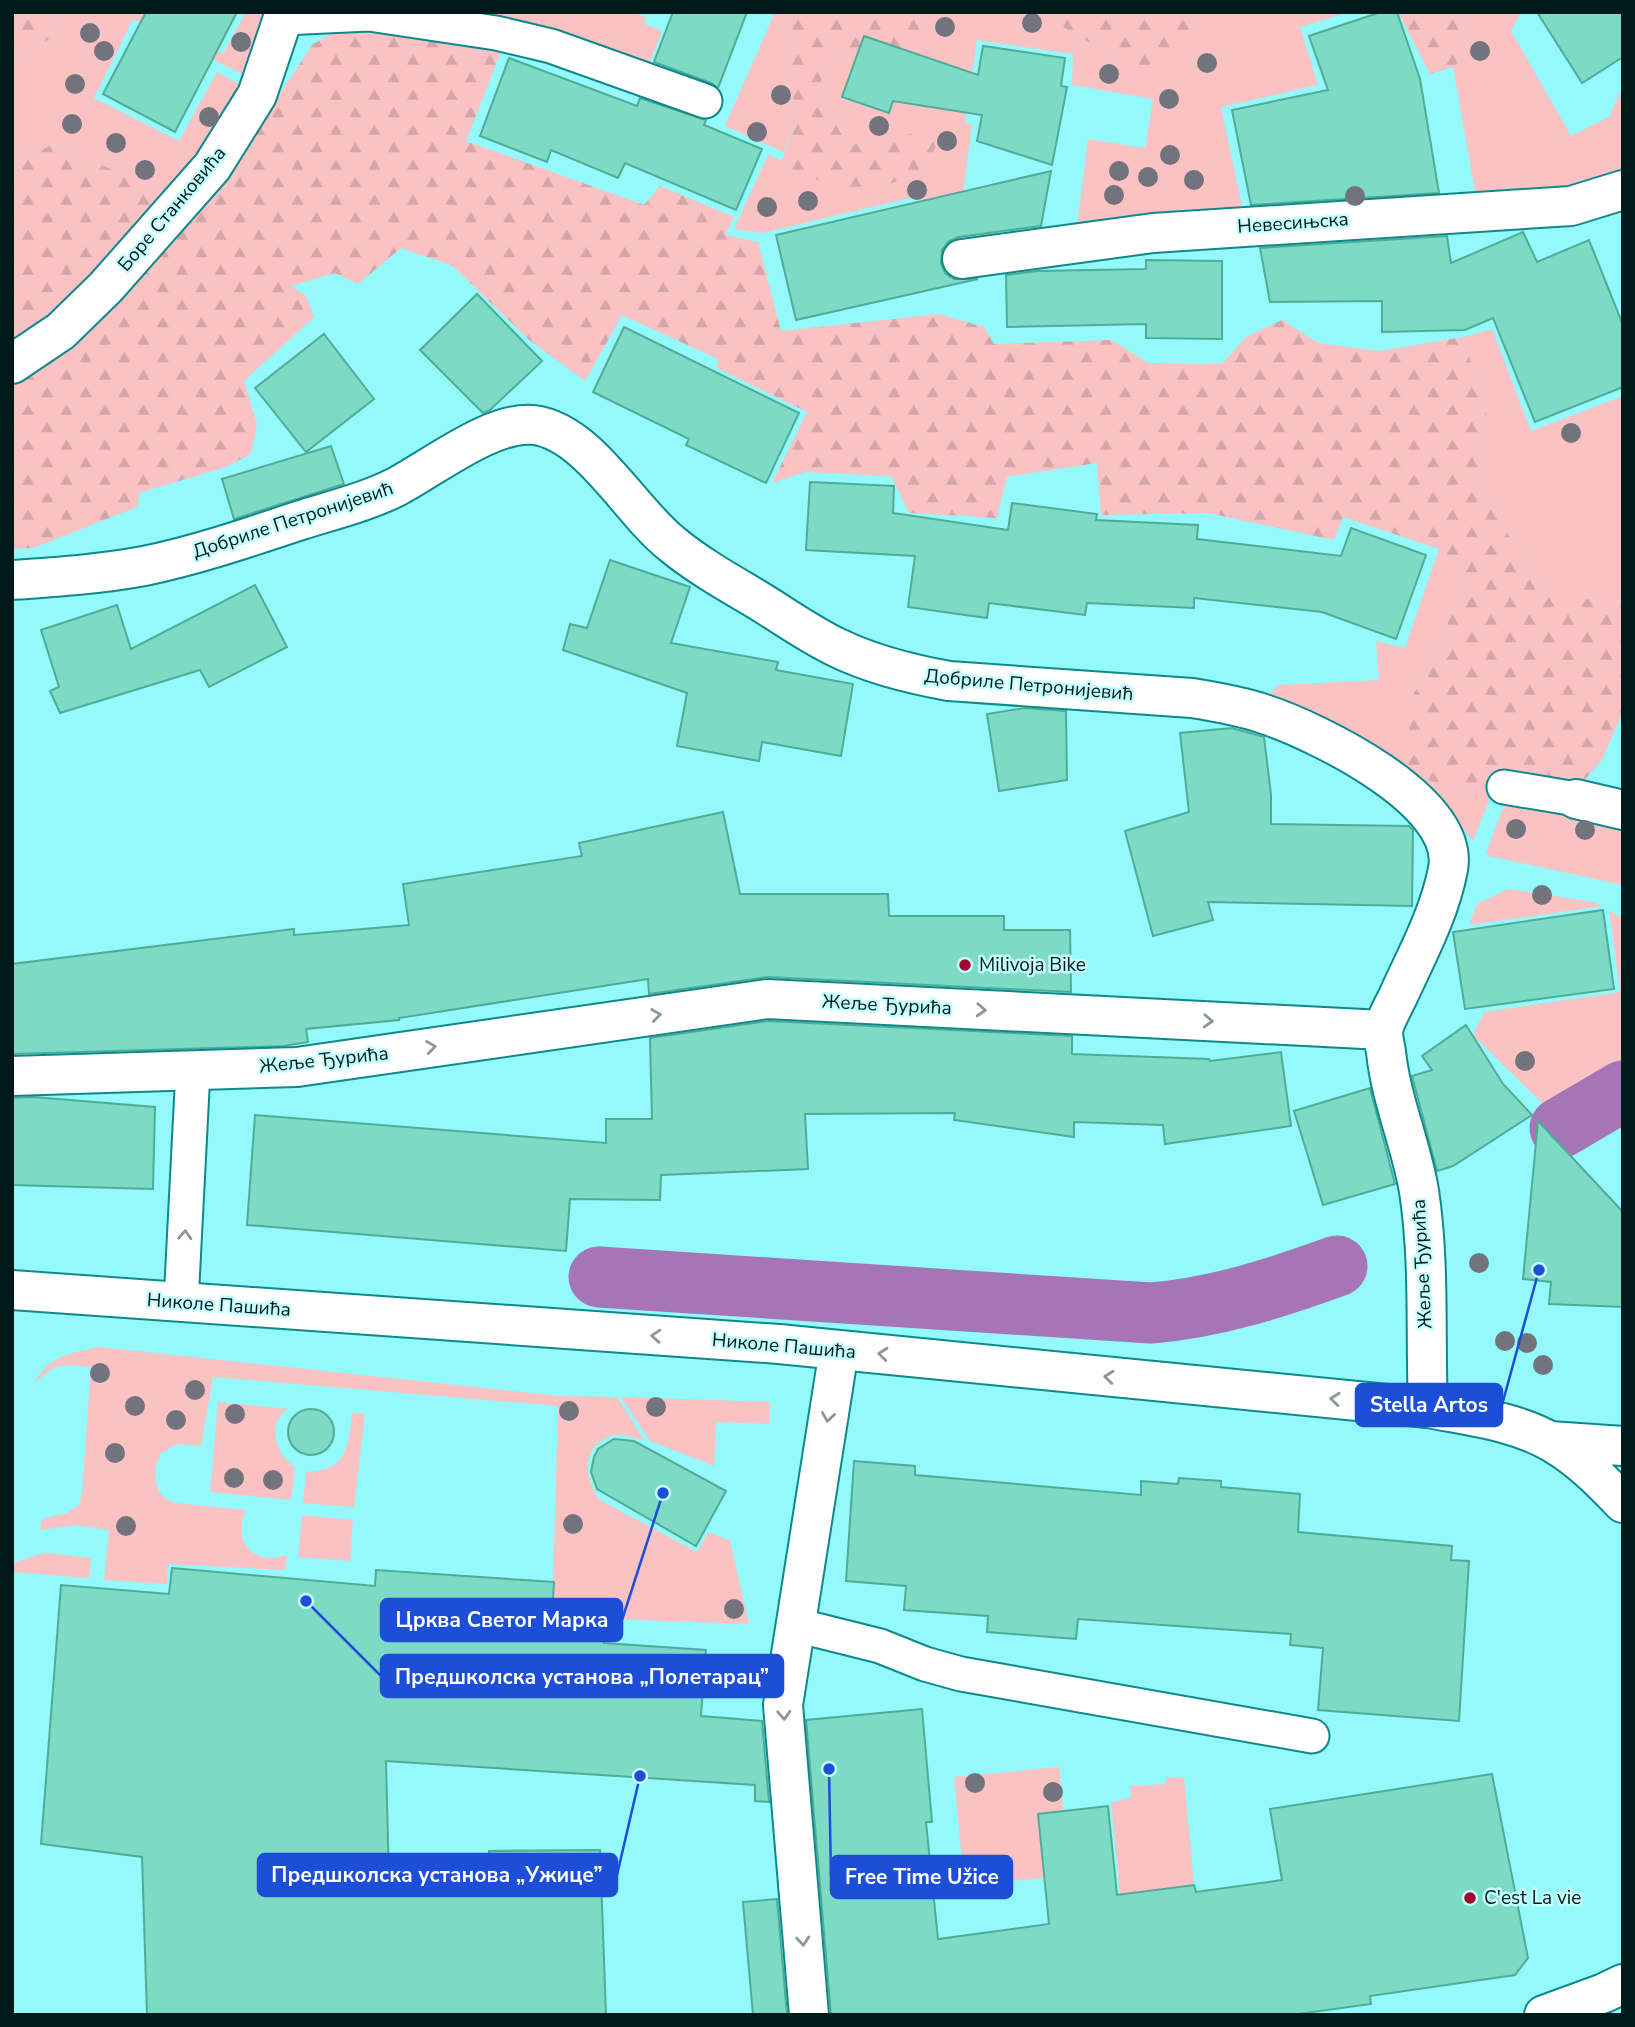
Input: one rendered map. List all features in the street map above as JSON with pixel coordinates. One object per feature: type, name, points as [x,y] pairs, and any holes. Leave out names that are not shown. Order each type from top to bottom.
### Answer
[{"type":"street","name":"Боре Станковића","points":[[12,364],[61,331],[106,287],[212,167],[257,95],[284,15]]},
{"type":"street","name":"Невесињска","points":[[962,259],[1153,233],[1571,206],[1623,190]]},
{"type":"street","name":"Добриле Петронијевић","points":[[12,580],[144,566],[246,538],[377,496],[482,438],[511,427],[533,425],[552,430],[572,441],[600,466],[637,512],[673,545],[835,647],[861,658],[909,674],[949,681],[1179,697],[1228,703],[1266,715],[1323,740],[1361,760],[1398,785],[1424,807],[1440,830],[1449,856],[1449,868],[1428,931],[1383,1031]]},
{"type":"street","points":[[1576,799],[1623,810]]},
{"type":"street","name":"Жеље Ђурића","points":[[12,1076],[297,1066],[767,999],[1383,1031],[1391,1088],[1415,1170],[1421,1208],[1425,1251],[1428,1408]]},
{"type":"street","name":"Николе Пашића","points":[[12,1290],[839,1350],[1428,1408],[1517,1427],[1550,1441],[1596,1475],[1623,1503]]},
{"type":"street","points":[[809,2015],[783,1706],[839,1350]]},
{"type":"street","name":"Николе Пашића","points":[[1550,1441],[1623,1446]]},
{"type":"street","points":[[1544,2015],[1623,1984]]},
{"type":"lane","name":"Боре Станковића","points":[[284,15],[369,14],[496,33],[561,49],[705,101]]},
{"type":"lane","points":[[1504,787],[1576,799]]},
{"type":"lane","points":[[181,1303],[193,1070]]},
{"type":"lane","points":[[796,1625],[880,1646],[925,1664],[961,1674],[1312,1736]]},
{"type":"green space","points":[[12,12],[58,12],[50,39],[12,57]]},
{"type":"green space","points":[[58,12],[145,12],[223,54],[246,12],[264,12],[244,75],[133,19],[94,98],[179,141],[217,72],[239,84],[216,133],[169,194],[53,144],[12,165],[12,57],[50,39]]},
{"type":"green space","points":[[455,12],[632,12],[647,18],[644,24],[662,31],[647,70]]},
{"type":"green space","points":[[775,12],[788,12],[789,46],[785,78],[799,112],[784,152],[725,126]]},
{"type":"green space","points":[[788,12],[922,12],[933,30],[909,52],[863,36],[857,55],[832,53],[817,91],[848,146],[911,134],[937,144],[924,171],[887,185],[852,187],[798,176],[782,160],[799,112],[785,78],[789,45]]},
{"type":"green space","points":[[922,12],[1053,12],[1060,25],[1114,57],[1137,80],[1193,12],[1349,12],[1300,27],[1318,85],[1221,107],[1244,215],[1077,226],[1088,139],[1145,148],[1153,99],[1072,85],[1073,54],[977,40],[965,123],[972,124],[961,210],[914,197],[762,233],[734,229],[768,155],[782,160],[798,176],[885,137],[848,146],[817,91],[832,53],[857,55],[843,97],[889,112],[909,52],[932,30]]},
{"type":"green space","points":[[1053,12],[1196,12],[1197,39],[1174,61],[1137,81],[1114,57],[1060,25]]},
{"type":"green space","points":[[1398,12],[1459,12],[1465,22],[1466,55],[1453,67],[1430,74]]},
{"type":"green space","points":[[1459,12],[1521,12],[1511,31],[1571,136],[1609,117],[1623,86],[1623,168],[1570,187],[1476,197],[1453,67],[1466,55],[1465,22]]},
{"type":"green space","points":[[372,27],[503,46],[466,141],[644,205],[660,186],[734,217],[725,235],[758,242],[781,331],[939,314],[984,327],[994,344],[1112,340],[1148,363],[1222,364],[1246,337],[1282,320],[1318,343],[1380,351],[1463,337],[1488,419],[1482,486],[1503,526],[1539,582],[1561,596],[1623,604],[1623,711],[1602,760],[1579,786],[1492,793],[1451,788],[1406,772],[1414,692],[1427,679],[1462,584],[1463,564],[1439,549],[1343,517],[1334,540],[1208,513],[1101,515],[1097,463],[1007,477],[997,518],[909,513],[891,476],[805,472],[772,483],[807,412],[717,368],[718,359],[622,315],[585,381],[528,339],[453,266],[401,248],[358,284],[335,273],[291,286],[306,296],[314,317],[244,381],[257,424],[251,454],[226,467],[139,493],[137,507],[33,548],[12,549],[12,382],[201,205],[250,146],[313,44],[337,31]]},
{"type":"green space","points":[[53,144],[169,194],[90,282],[12,346],[12,165]]},
{"type":"green space","points":[[1492,329],[1531,431],[1623,396],[1623,604],[1561,597],[1539,582],[1503,526],[1482,486],[1488,419],[1463,337]]},
{"type":"green space","points":[[1439,549],[1463,564],[1462,584],[1427,679],[1414,692],[1411,716],[1451,788],[1492,793],[1473,841],[1448,811],[1268,699],[1277,685],[1379,680],[1376,641],[1405,648]]},
{"type":"green space","points":[[1506,800],[1623,821],[1623,885],[1489,856],[1486,853]]},
{"type":"green space","points":[[1508,889],[1593,902],[1603,906],[1469,925],[1477,904]]},
{"type":"green space","points":[[1609,910],[1623,919],[1623,1065],[1547,1108],[1473,1035],[1484,1012],[1620,992]]},
{"type":"green space","points":[[98,1347],[559,1396],[617,1397],[644,1440],[615,1435],[594,1447],[588,1464],[595,1492],[600,1500],[697,1552],[708,1532],[730,1541],[749,1624],[552,1617],[558,1406],[213,1377],[201,1446],[177,1444],[161,1453],[155,1475],[158,1489],[168,1500],[175,1503],[246,1510],[242,1532],[249,1549],[265,1558],[287,1555],[285,1570],[168,1564],[167,1584],[104,1580],[109,1530],[76,1525],[40,1530],[42,1519],[67,1513],[79,1505],[91,1367],[60,1366],[34,1384],[53,1361]]},
{"type":"green space","points":[[621,1397],[770,1402],[769,1424],[716,1422],[714,1466],[650,1441]]},
{"type":"green space","points":[[218,1402],[288,1409],[281,1415],[275,1430],[282,1455],[295,1467],[291,1500],[210,1492]]},
{"type":"green space","points":[[352,1413],[365,1414],[354,1507],[303,1503],[306,1472],[320,1471],[338,1462],[347,1446]]},
{"type":"green space","points":[[302,1515],[353,1520],[350,1561],[298,1557]]},
{"type":"green space","points":[[47,1553],[91,1558],[89,1578],[13,1572],[13,1563]]},
{"type":"green space","points":[[1059,1767],[1063,1811],[1038,1814],[1044,1878],[1000,1882],[997,1857],[962,1861],[954,1777]]},
{"type":"green space","points":[[1184,1777],[1194,1885],[1120,1895],[1111,1802],[1131,1798],[1130,1786],[1165,1784],[1165,1778]]},
{"type":"building","points":[[146,12],[237,12],[175,132],[103,94]]},
{"type":"building","points":[[673,12],[747,12],[718,88],[654,62]]},
{"type":"building","points":[[1381,12],[1397,12],[1420,79],[1439,193],[1251,205],[1232,110],[1328,90],[1309,36]]},
{"type":"building","points":[[1537,12],[1623,12],[1623,57],[1582,83]]},
{"type":"building","points":[[864,36],[978,75],[983,46],[1065,58],[1061,86],[1067,87],[1052,165],[977,141],[982,115],[893,101],[889,113],[842,97]]},
{"type":"building","points":[[509,58],[637,106],[640,98],[706,120],[704,125],[762,149],[736,210],[625,163],[618,178],[551,150],[547,162],[480,136]]},
{"type":"building","points":[[1051,171],[1041,226],[959,237],[949,241],[942,250],[941,263],[945,273],[954,279],[978,279],[796,320],[776,235]]},
{"type":"building","points":[[1523,232],[1537,262],[1589,240],[1623,325],[1623,387],[1535,422],[1493,318],[1465,330],[1382,332],[1382,301],[1270,302],[1260,248],[1447,236],[1451,263]]},
{"type":"building","points":[[1146,260],[1222,261],[1222,339],[1146,338],[1146,324],[1007,327],[1006,275],[1037,271],[1146,269]]},
{"type":"building","points":[[477,294],[542,361],[490,410],[483,413],[420,350]]},
{"type":"building","points":[[624,327],[799,413],[766,483],[686,445],[689,439],[593,392]]},
{"type":"building","points":[[324,334],[374,399],[306,452],[255,388]]},
{"type":"building","points":[[331,446],[344,484],[234,519],[222,479]]},
{"type":"building","points":[[810,482],[894,486],[893,513],[1008,530],[1012,503],[1097,514],[1096,520],[1198,525],[1197,539],[1341,556],[1351,528],[1426,555],[1396,639],[1322,612],[1194,598],[1194,608],[1087,603],[1085,615],[989,603],[987,618],[908,607],[915,556],[806,550]]},
{"type":"building","points":[[610,560],[690,587],[671,643],[778,662],[776,670],[853,684],[841,756],[762,742],[759,761],[677,746],[687,693],[563,650],[570,624],[587,628]]},
{"type":"building","points":[[255,585],[287,647],[209,687],[200,670],[60,713],[50,691],[59,687],[41,630],[117,605],[131,649]]},
{"type":"building","points":[[1025,708],[1066,711],[1067,780],[999,791],[987,714]]},
{"type":"building","points":[[1232,728],[1264,737],[1271,795],[1271,824],[1409,826],[1413,830],[1412,906],[1208,902],[1213,920],[1153,936],[1125,831],[1189,812],[1180,733]]},
{"type":"building","points":[[723,812],[740,894],[888,894],[889,916],[1004,916],[1004,930],[1070,930],[1071,992],[768,977],[649,994],[648,979],[399,1020],[306,1029],[308,1042],[284,1046],[12,1054],[12,964],[294,929],[294,935],[409,925],[403,884],[582,856],[579,843]]},
{"type":"building","points":[[1603,910],[1614,989],[1465,1009],[1453,932]]},
{"type":"building","points":[[768,1021],[1072,1036],[1072,1054],[1210,1061],[1281,1052],[1291,1126],[1165,1144],[1163,1125],[1074,1122],[1074,1137],[954,1120],[955,1113],[805,1114],[808,1169],[661,1175],[660,1200],[570,1199],[566,1251],[247,1225],[255,1115],[606,1143],[606,1119],[652,1119],[650,1038]]},
{"type":"building","points":[[1466,1025],[1503,1084],[1532,1115],[1453,1166],[1437,1171],[1412,1076],[1432,1070],[1422,1056]]},
{"type":"building","points":[[1370,1088],[1395,1184],[1323,1205],[1294,1111]]},
{"type":"building","points":[[33,1097],[155,1107],[153,1189],[12,1185],[12,1098]]},
{"type":"building","points":[[1538,1121],[1623,1212],[1623,1307],[1549,1304],[1551,1282],[1523,1279]]},
{"type":"building","points":[[311,1409],[328,1415],[334,1432],[328,1449],[311,1455],[294,1449],[288,1432],[294,1415]]},
{"type":"building","points":[[614,1439],[634,1441],[726,1491],[696,1546],[597,1489],[591,1472],[594,1457],[598,1449]]},
{"type":"building","points":[[854,1461],[915,1466],[915,1475],[1141,1495],[1141,1481],[1178,1484],[1179,1478],[1221,1481],[1221,1487],[1300,1494],[1298,1532],[1452,1546],[1451,1560],[1469,1561],[1459,1721],[1318,1710],[1323,1648],[1290,1645],[1291,1634],[1078,1619],[1076,1639],[987,1632],[988,1616],[904,1610],[906,1586],[846,1581]]},
{"type":"building","points":[[172,1568],[375,1586],[376,1570],[554,1582],[551,1629],[605,1633],[604,1643],[706,1650],[701,1716],[762,1721],[769,1802],[755,1801],[755,1785],[386,1761],[389,1881],[489,1878],[489,1851],[600,1850],[606,2015],[147,2015],[142,1857],[41,1844],[61,1585],[169,1594]]},
{"type":"building","points":[[922,1709],[932,1822],[926,1822],[938,1939],[1049,1924],[1038,1814],[1108,1806],[1117,1895],[1194,1885],[1196,1892],[1282,1880],[1270,1809],[1492,1774],[1528,1958],[1515,1975],[1370,1996],[1371,2004],[1291,2015],[831,2015],[806,1720]]},
{"type":"building","points":[[777,1899],[787,2015],[753,2015],[743,1902]]},
{"type":"waterway","points":[[1560,1128],[1623,1091]]},
{"type":"waterway","points":[[599,1277],[1151,1313],[1198,1307],[1245,1296],[1337,1266]]},
{"type":"place","name":"Milivoja Bike","points":[[965,965]]},
{"type":"place","name":"Stella Artos","points":[[1539,1270]]},
{"type":"place","name":"Црква Светог Марка","points":[[663,1493]]},
{"type":"place","name":"Предшколска установа „Полетарац”","points":[[306,1601]]},
{"type":"place","name":"Free Time Užice","points":[[829,1769]]},
{"type":"place","name":"Предшколска установа „Ужице”","points":[[640,1776]]},
{"type":"place","name":"C'est La vie","points":[[1470,1898]]}]
